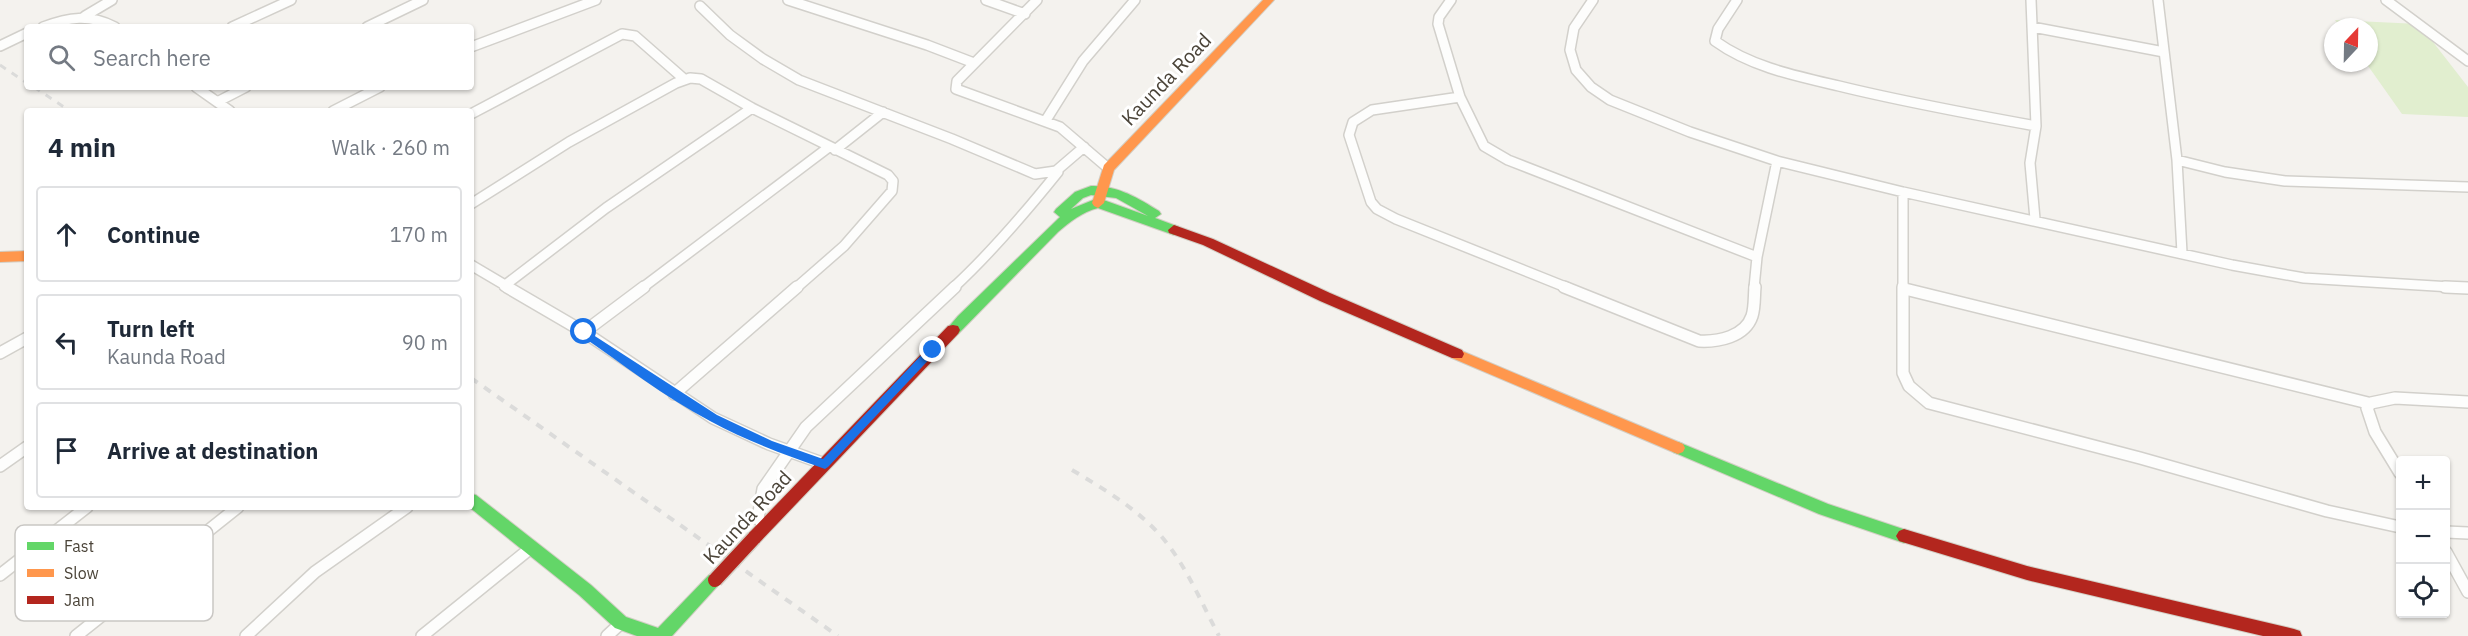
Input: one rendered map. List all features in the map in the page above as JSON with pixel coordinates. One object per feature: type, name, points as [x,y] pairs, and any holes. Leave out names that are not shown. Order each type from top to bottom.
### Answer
[{"type":"main road","name":"Kaunda Road","points":[[660,636],[1011,269],[1023,249],[1076,196],[1087,191],[1099,196],[1108,168],[1269,0]]},
{"type":"main road","points":[[1099,196],[1115,201],[1316,293],[1555,397],[1866,524],[2027,573],[2294,636]]},
{"type":"main road","points":[[0,257],[24,256]]},
{"type":"main road","points":[[474,502],[532,547],[621,623],[660,636]]},
{"type":"street","points":[[54,24],[85,15],[112,0]]},
{"type":"street","points":[[239,24],[291,0]]},
{"type":"street","points":[[373,24],[423,0]]},
{"type":"street","points":[[474,46],[596,0]]},
{"type":"street","points":[[788,0],[927,45],[974,63]]},
{"type":"street","points":[[986,0],[1025,14]]},
{"type":"street","points":[[1037,0],[974,63],[955,84],[956,89],[1046,120],[1059,127],[1108,168]]},
{"type":"street","points":[[1046,120],[1083,61],[1136,0]]},
{"type":"street","points":[[1451,0],[1439,17],[1438,24],[1460,97],[1484,146],[1493,154],[1757,257]]},
{"type":"street","points":[[1593,0],[1574,28],[1569,43],[1574,67],[1594,91],[1690,132],[1778,160],[1903,192],[2304,278],[2468,288]]},
{"type":"street","points":[[1737,0],[1718,29],[1715,41],[1718,47],[1737,57],[1851,89],[2036,126]]},
{"type":"street","points":[[2031,0],[2036,126],[2030,163],[2035,219]]},
{"type":"street","points":[[2158,0],[2177,160],[2182,253]]},
{"type":"street","points":[[2386,0],[2468,61]]},
{"type":"street","points":[[2394,0],[2405,12]]},
{"type":"street","points":[[700,6],[730,35],[780,70],[799,80],[1035,174],[1046,176],[1058,172]]},
{"type":"street","points":[[85,15],[99,18],[110,24]]},
{"type":"street","points":[[2032,27],[2164,52]]},
{"type":"street","points":[[0,32],[10,40]]},
{"type":"street","points":[[0,46],[24,34]]},
{"type":"street","points":[[474,112],[622,34],[635,36],[684,79]]},
{"type":"street","points":[[474,202],[569,142],[684,79],[701,79],[752,108],[888,175],[893,181],[892,191],[844,246],[674,394]]},
{"type":"street","points":[[200,90],[226,108]]},
{"type":"street","points":[[217,102],[240,90]]},
{"type":"street","points":[[339,108],[374,90]]},
{"type":"street","points":[[1460,97],[1372,110],[1353,123],[1349,135],[1371,202],[1377,209],[1418,228],[1699,341],[1712,342],[1738,334],[1752,317],[1757,257],[1778,160]]},
{"type":"street","points":[[504,286],[587,221],[752,108]]},
{"type":"street","points":[[584,332],[883,112]]},
{"type":"street","points":[[765,527],[758,518],[763,489],[806,427],[993,249],[1058,172],[1084,147]]},
{"type":"street","points":[[2177,160],[2245,176],[2285,181],[2468,187]]},
{"type":"street","points":[[1903,192],[1905,289],[1903,373],[1909,386],[1929,403],[2140,458],[2327,511],[2396,527]]},
{"type":"street","points":[[474,267],[584,332],[713,418],[769,444],[825,464]]},
{"type":"street","points":[[1905,289],[2368,403]]},
{"type":"street","points":[[0,353],[24,340]]},
{"type":"street","points":[[2396,466],[2371,423],[2367,408],[2372,399],[2390,397],[2468,402]]},
{"type":"street","points":[[0,466],[24,449]]},
{"type":"street","points":[[64,525],[83,510]]},
{"type":"street","points":[[213,527],[234,510]]},
{"type":"street","points":[[246,636],[315,572],[403,510]]},
{"type":"street","points":[[2450,532],[2468,533]]},
{"type":"street","points":[[422,636],[532,547]]},
{"type":"street","points":[[2450,561],[2468,592]]},
{"type":"street","points":[[0,575],[15,563]]},
{"type":"street","points":[[76,636],[95,621]]},
{"type":"street","points":[[607,636],[621,623]]},
{"type":"green space","points":[[2378,22],[2419,24],[2468,87],[2468,117],[2402,114],[2372,72],[2378,72]]},
{"type":"railway","points":[[0,65],[24,81]]},
{"type":"railway","points":[[38,90],[66,108]]},
{"type":"railway","points":[[474,380],[838,636]]},
{"type":"railway","points":[[1072,470],[1130,508],[1161,536],[1186,571],[1219,636]]},
{"type":"traffic: fast","points":[[1060,212],[1082,193],[1101,190],[1120,195],[1155,214]]},
{"type":"traffic: fast","points":[[953,330],[1054,229],[1079,210],[1098,203],[1174,230]]},
{"type":"traffic: fast","points":[[1678,448],[1824,509],[1904,536]]},
{"type":"traffic: fast","points":[[474,502],[585,590],[621,623],[659,636]]},
{"type":"traffic: fast","points":[[661,636],[715,580]]},
{"type":"traffic: slow","points":[[1098,203],[1108,168],[1269,0]]},
{"type":"traffic: slow","points":[[0,257],[24,256]]},
{"type":"traffic: slow","points":[[1457,354],[1678,448]]},
{"type":"traffic: jam","points":[[1174,230],[1208,242],[1325,297],[1457,354]]},
{"type":"traffic: jam","points":[[754,538],[953,330]]},
{"type":"traffic: jam","points":[[1904,536],[2027,573],[2294,636]]},
{"type":"traffic: jam","points":[[715,580],[754,538]]},
{"type":"route","points":[[584,332],[713,418],[769,444],[825,464],[933,350]]}]
